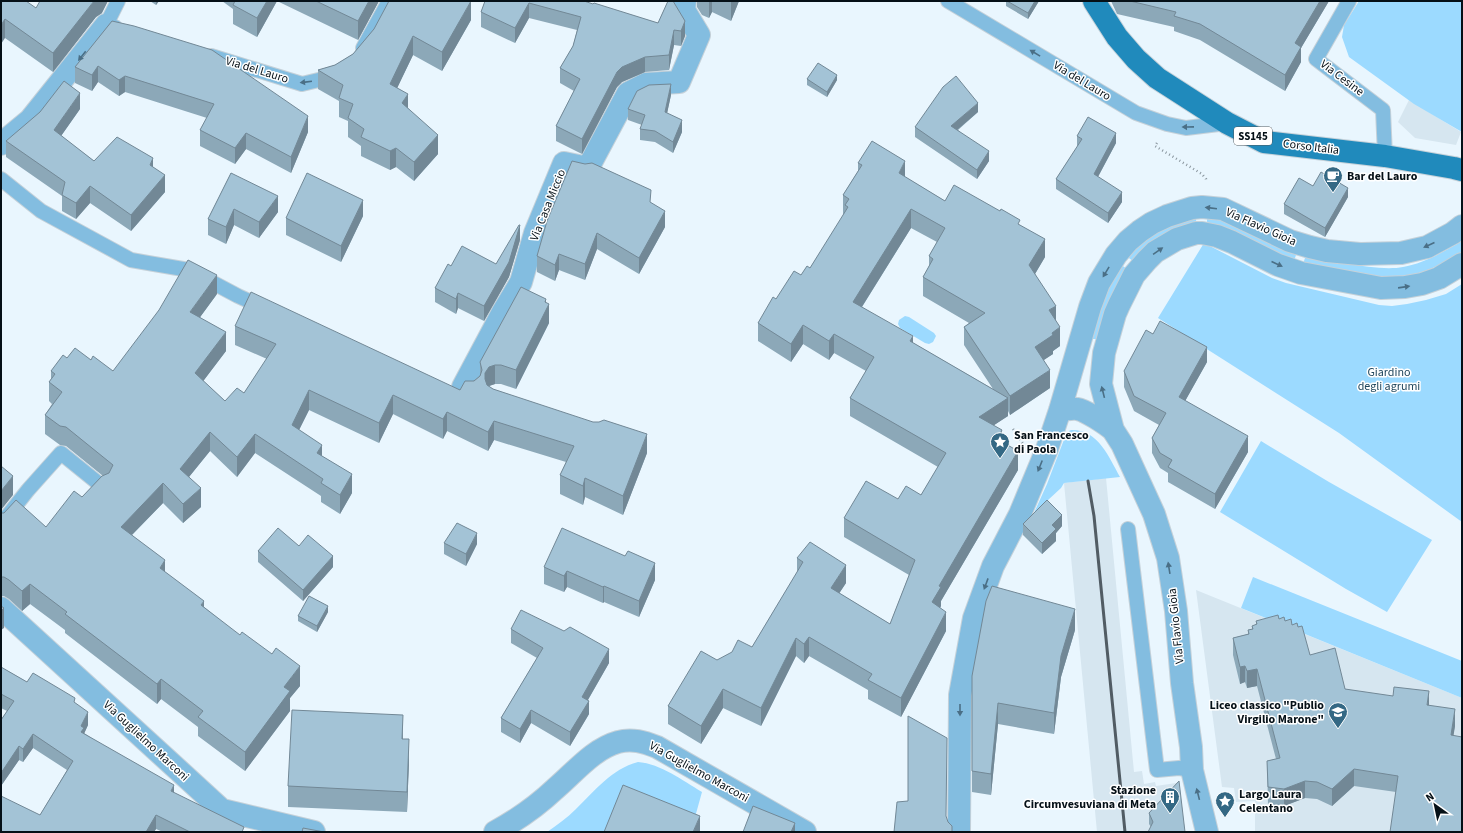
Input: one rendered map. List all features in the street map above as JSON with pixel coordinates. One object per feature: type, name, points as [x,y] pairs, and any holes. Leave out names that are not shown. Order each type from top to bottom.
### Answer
[{"type":"main road","name":"Corso Italia","points":[[1094,1],[1117,37],[1136,59],[1157,78],[1226,123],[1264,142],[1385,156],[1462,170]]},
{"type":"street","name":"Via Casa Miccio","points":[[462,388],[521,282],[535,233],[564,163],[588,168],[628,93],[646,84],[680,82],[699,35],[684,10],[685,1]]},
{"type":"street","points":[[1,144],[30,120],[106,25]]},
{"type":"street","name":"Via Flavio Gioia","points":[[959,832],[960,695],[974,618],[993,566],[1020,514],[1047,449],[1090,307],[1099,283],[1116,255],[1128,241],[1140,231],[1167,216],[1192,208],[1202,207],[1222,209],[1290,241],[1327,251],[1360,254],[1401,253],[1427,247],[1453,233],[1462,226]]},
{"type":"street","name":"Via Flavio Gioia","points":[[1207,832],[1192,770],[1191,747],[1182,683],[1176,611],[1168,558],[1154,514],[1122,444],[1114,430],[1101,384],[1104,353],[1115,314],[1138,270],[1155,252],[1177,239],[1196,233],[1217,236],[1278,265],[1301,273],[1381,288],[1405,287],[1422,284],[1439,278],[1462,264]]},
{"type":"street","name":"Via Flavio Gioia","points":[[1060,410],[1075,408],[1082,410],[1114,430]]},
{"type":"street","name":"Via Guglielmo Marconi","points":[[1,608],[222,810],[314,832]]},
{"type":"street","name":"Via Guglielmo Marconi","points":[[495,832],[519,818],[540,802],[600,750],[620,742],[632,740],[657,746],[676,759],[806,832]]},
{"type":"lane","points":[[118,1],[106,25],[129,32]]},
{"type":"lane","name":"Via del Lauro","points":[[197,52],[302,84],[331,77],[351,63],[363,48],[389,1]]},
{"type":"lane","name":"Via del Lauro","points":[[948,1],[1136,112],[1167,124],[1186,128],[1226,123]]},
{"type":"lane","name":"Via Cesine","points":[[1350,1],[1316,59],[1347,81],[1382,110],[1385,156]]},
{"type":"lane","points":[[1,179],[41,211],[131,260],[190,270],[238,296],[274,312]]},
{"type":"lane","points":[[1,524],[28,490],[61,453],[103,487]]},
{"type":"lane","points":[[1128,529],[1157,770],[1179,768],[1192,770]]},
{"type":"path","points":[[1157,143],[1155,146],[1202,174],[1206,181]]},
{"type":"path","points":[[1013,429],[1027,450]]},
{"type":"shaded area","points":[[1409,100],[1461,132],[1456,145],[1415,138],[1398,122]]},
{"type":"shaded area","points":[[1106,478],[1134,772],[1142,771],[1144,784],[1155,782],[1156,786],[1176,783],[1177,803],[1184,832],[1097,832],[1064,483]]},
{"type":"shaded area","name":"Liceo classico \"Publio Virgilio Marone\"","points":[[1196,590],[1462,698],[1462,832],[1255,832],[1255,801],[1236,802],[1234,788],[1222,787]]},
{"type":"green space","points":[[1359,1],[1462,1],[1462,132],[1414,104],[1349,57],[1342,37],[1344,25]]},
{"type":"green space","points":[[1195,215],[1197,225],[1133,261],[1126,256],[1145,238]]},
{"type":"green space","points":[[1207,215],[1223,218],[1297,252],[1294,261],[1207,224]]},
{"type":"green space","points":[[1462,241],[1462,252],[1434,267],[1411,275],[1379,277],[1303,264],[1306,255],[1368,267],[1403,267],[1426,260]]},
{"type":"green space","name":"Giardino degli agrumi","points":[[1204,243],[1272,278],[1286,283],[1379,305],[1392,306],[1426,300],[1446,294],[1462,284],[1462,522],[1339,433],[1158,318]]},
{"type":"green space","points":[[1120,264],[1127,269],[1098,339],[1093,339],[1091,336],[1098,309]]},
{"type":"green space","points":[[905,316],[934,333],[936,336],[933,342],[929,344],[925,343],[900,328],[898,324],[899,320]]},
{"type":"green space","points":[[1071,430],[1088,434],[1095,439],[1107,453],[1120,477],[1064,483],[1061,488],[1034,513],[1065,437]]},
{"type":"green space","points":[[1261,441],[1329,482],[1432,540],[1387,612],[1346,589],[1220,512]]},
{"type":"green space","points":[[1253,577],[1462,661],[1462,698],[1241,608]]},
{"type":"green space","points":[[638,762],[647,763],[663,769],[702,792],[692,828],[610,832],[547,832],[569,815],[604,781],[628,765]]},
{"type":"building","points":[[1,1],[26,1],[36,8],[40,1],[94,1],[53,53],[5,19],[1,25]]},
{"type":"building","points":[[235,1],[267,1],[257,18],[233,5]]},
{"type":"building","points":[[316,1],[369,1],[358,21]]},
{"type":"building","points":[[389,1],[471,1],[442,52],[413,36],[390,84],[408,94],[402,103],[438,135],[414,162],[396,148],[390,151],[361,137],[364,129],[348,118],[353,104],[339,98],[343,85],[318,70],[335,65],[353,54],[374,29]]},
{"type":"building","points":[[485,1],[584,1],[658,23],[668,1],[673,1],[685,21],[681,31],[674,30],[669,55],[645,57],[622,67],[617,72],[582,139],[556,126],[580,79],[560,68],[573,46],[581,17],[529,3],[515,28],[481,12]]},
{"type":"building","points":[[1007,1],[1035,1],[1028,13]]},
{"type":"building","points":[[1130,1],[1320,1],[1295,43],[1301,47],[1285,75],[1200,24],[1174,16],[1176,12]]},
{"type":"building","points":[[112,21],[134,26],[212,50],[308,116],[291,157],[246,133],[235,148],[200,130],[214,104],[125,76],[119,80],[98,66],[92,75],[75,67]]},
{"type":"building","points":[[818,63],[837,75],[827,92],[807,79]]},
{"type":"building","points":[[956,76],[978,103],[951,126],[989,151],[977,170],[915,127],[943,87]]},
{"type":"building","points":[[64,81],[80,93],[54,130],[94,161],[117,137],[153,158],[150,165],[165,175],[131,215],[90,186],[76,203],[62,195],[65,182],[6,141],[40,112]]},
{"type":"building","points":[[671,84],[665,112],[682,120],[673,142],[655,131],[640,129],[645,115],[628,109],[637,91],[649,85]]},
{"type":"building","points":[[1088,117],[1116,133],[1094,174],[1122,192],[1108,213],[1056,179],[1082,139],[1077,136]]},
{"type":"building","points":[[872,141],[905,161],[899,173],[945,201],[954,185],[1000,211],[1001,209],[1020,220],[1018,224],[1045,239],[1029,265],[1056,306],[1049,310],[1060,327],[1052,333],[1053,335],[1035,347],[1050,370],[1010,396],[964,327],[985,313],[923,277],[933,259],[929,256],[945,228],[911,209],[853,302],[913,336],[910,341],[1008,398],[979,417],[1002,430],[997,439],[1018,451],[939,586],[941,587],[932,602],[946,612],[901,698],[868,680],[872,674],[809,637],[804,644],[796,638],[761,708],[723,689],[701,726],[668,706],[701,651],[717,660],[732,652],[738,640],[752,647],[803,562],[797,558],[810,542],[846,565],[831,588],[890,624],[915,560],[844,518],[866,481],[898,499],[906,486],[921,495],[946,453],[850,398],[874,357],[834,334],[829,341],[803,325],[791,344],[758,323],[773,297],[776,299],[794,271],[801,275],[807,266],[810,268],[848,207],[845,205],[849,199],[843,195],[862,165],[858,163]]},
{"type":"building","points":[[572,161],[585,164],[592,163],[651,190],[650,202],[665,211],[639,258],[597,233],[585,264],[559,254],[555,265],[537,256],[547,221]]},
{"type":"building","points":[[1321,172],[1348,188],[1325,228],[1284,204],[1299,178],[1313,186]]},
{"type":"building","points":[[231,173],[278,196],[259,222],[234,209],[226,227],[208,219]]},
{"type":"building","points":[[307,173],[363,200],[341,246],[286,218]]},
{"type":"building","points":[[519,225],[509,262],[484,306],[458,293],[456,299],[435,288],[448,264],[451,266],[462,246],[496,264]]},
{"type":"building","points":[[188,260],[217,275],[190,312],[226,332],[195,373],[225,401],[237,388],[244,393],[276,344],[235,326],[251,292],[460,390],[465,381],[474,381],[480,376],[482,370],[480,362],[521,287],[546,299],[545,302],[549,304],[516,370],[501,365],[489,367],[485,373],[487,385],[493,389],[593,422],[604,420],[647,434],[623,496],[585,478],[583,486],[560,475],[574,446],[494,421],[488,432],[447,412],[443,419],[393,395],[379,423],[309,390],[292,425],[322,445],[317,453],[352,474],[340,495],[321,483],[323,479],[255,434],[237,457],[210,432],[180,469],[201,488],[183,504],[163,483],[121,527],[165,560],[160,568],[204,601],[201,605],[240,635],[242,632],[272,654],[276,648],[300,666],[284,687],[290,691],[245,752],[198,717],[203,711],[161,679],[157,684],[65,614],[67,612],[30,584],[22,591],[9,580],[1,577],[1,513],[4,513],[16,500],[46,527],[74,491],[82,497],[102,476],[109,473],[113,465],[66,427],[60,426],[45,415],[62,392],[49,382],[55,374],[51,371],[63,355],[67,358],[75,348],[91,360],[93,356],[113,371],[159,310]]},
{"type":"building","points":[[1160,321],[1207,347],[1179,397],[1248,436],[1215,494],[1168,467],[1172,460],[1160,453],[1152,438],[1166,413],[1134,396],[1124,371],[1146,330],[1153,334]]},
{"type":"building","points":[[1,466],[13,476],[1,491]]},
{"type":"building","points":[[1047,500],[1062,515],[1052,525],[1056,529],[1042,543],[1023,524]]},
{"type":"building","points":[[457,523],[477,533],[466,554],[444,543]]},
{"type":"building","points":[[278,528],[299,546],[308,535],[333,556],[303,590],[258,551]]},
{"type":"building","points":[[562,528],[625,556],[628,551],[655,563],[639,601],[567,571],[564,576],[544,567]]},
{"type":"building","points":[[992,586],[1075,609],[1061,656],[1054,713],[998,703],[991,774],[972,771],[972,676],[986,601]]},
{"type":"building","points":[[309,596],[328,606],[317,626],[298,616]]},
{"type":"building","points":[[521,610],[564,631],[570,627],[609,649],[582,697],[589,701],[570,732],[531,710],[520,729],[501,718],[543,648],[511,629]]},
{"type":"building","points":[[1278,615],[1279,619],[1284,617],[1285,621],[1291,619],[1292,625],[1297,623],[1298,627],[1302,626],[1310,655],[1335,648],[1345,689],[1393,696],[1394,687],[1429,691],[1427,705],[1455,709],[1451,735],[1462,737],[1462,832],[1390,832],[1398,776],[1354,769],[1332,789],[1317,782],[1305,781],[1284,789],[1268,787],[1267,761],[1280,758],[1257,669],[1247,671],[1245,666],[1240,667],[1233,638],[1249,634],[1248,630],[1253,629],[1252,626],[1257,624],[1256,621]]},
{"type":"building","points":[[1,667],[27,682],[33,673],[75,698],[74,702],[88,712],[81,726],[84,728],[81,732],[174,785],[171,791],[244,827],[242,832],[190,832],[156,815],[146,832],[1,832],[1,796],[40,815],[73,761],[33,734],[23,749],[19,746],[1,773],[1,720],[14,701],[1,694]]},
{"type":"building","points":[[292,710],[403,715],[402,739],[409,739],[407,792],[288,786]]},
{"type":"building","points":[[908,716],[947,738],[946,816],[948,822],[952,826],[952,832],[894,832],[897,802],[908,801]]},
{"type":"building","name":"Stazione Circumvesuviana di Meta","points":[[1179,781],[1185,832],[1148,832],[1153,822],[1149,813]]},
{"type":"building","points":[[623,785],[700,816],[693,832],[604,832]]},
{"type":"building","points":[[753,806],[795,823],[791,832],[743,832]]},
{"type":"building","points":[[303,828],[324,832],[302,832]]},
{"type":"railway","points":[[1088,481],[1094,516],[1125,832]]},
{"type":"place","name":"Bar del Lauro","points":[[1333,193]]},
{"type":"place","name":"San Francesco di Paola","points":[[1000,459]]},
{"type":"place","name":"Liceo classico \"Publio Virgilio Marone\"","points":[[1338,729]]},
{"type":"place","name":"Stazione Circumvesuviana di Meta","points":[[1170,814]]},
{"type":"place","name":"Largo Laura Celentano","points":[[1225,818]]}]
